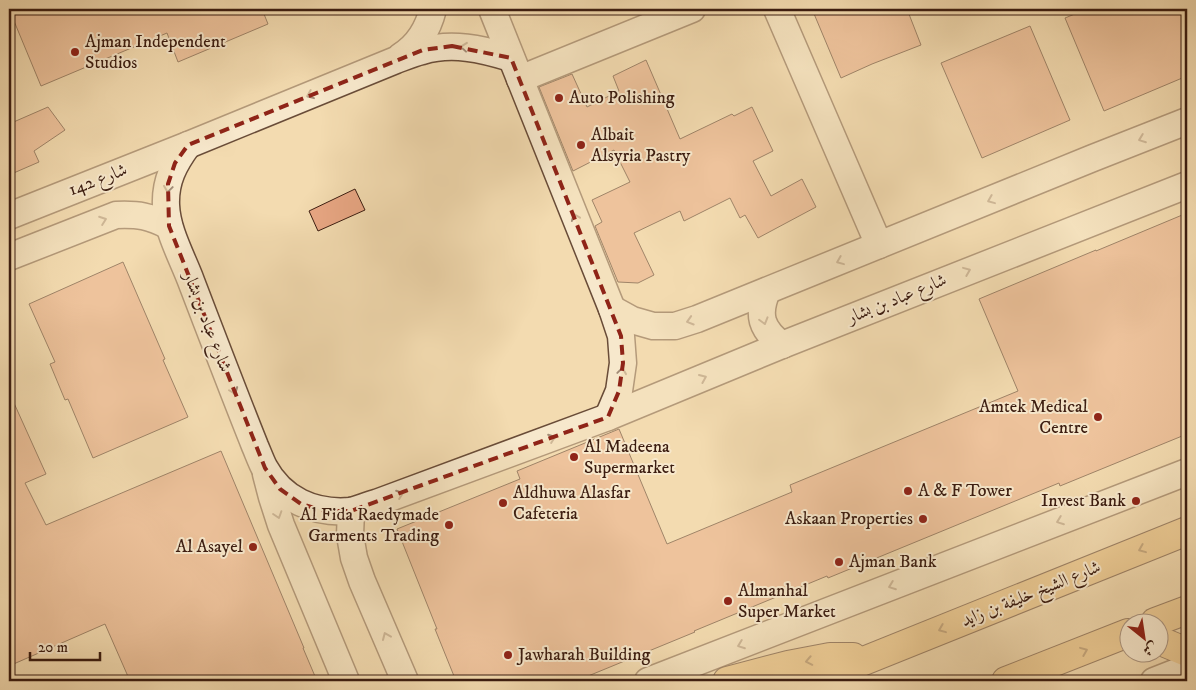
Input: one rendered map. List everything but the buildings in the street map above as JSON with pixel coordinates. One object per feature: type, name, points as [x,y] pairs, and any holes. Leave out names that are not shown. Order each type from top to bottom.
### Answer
[{"type":"main road","name":"شارع الشيخ خليفة بن زايد","points":[[814,681],[1187,531]]},
{"type":"main road","points":[[1168,617],[1187,610]]},
{"type":"main road","points":[[1006,681],[1118,637]]},
{"type":"main road","points":[[1168,644],[1187,652]]},
{"type":"main road","name":"شارع الشيخ خليفة بن زايد","points":[[727,681],[788,665],[830,657],[875,656]]},
{"type":"main road","points":[[1016,681],[1049,665]]},
{"type":"street","points":[[396,60],[422,38],[430,22],[433,9]]},
{"type":"street","points":[[492,9],[612,309],[621,336],[623,364],[619,391],[608,417]]},
{"type":"street","points":[[188,146],[423,50],[452,46],[482,49],[516,69],[692,9]]},
{"type":"street","points":[[777,9],[879,245]]},
{"type":"street","points":[[612,309],[632,320],[653,326],[676,326],[1187,121]]},
{"type":"street","name":"شارع 142","points":[[9,216],[188,146]]},
{"type":"street","name":"شارع عباد بن بشار","points":[[188,146],[175,163],[168,184],[166,205],[169,226],[265,468],[280,489],[301,504],[326,511],[351,511],[608,417],[782,345],[1187,185]]},
{"type":"street","points":[[62,194],[68,198],[75,210],[76,225],[74,231]]},
{"type":"street","points":[[9,257],[116,216],[135,214],[153,218],[169,226]]},
{"type":"street","points":[[767,291],[762,302],[763,321],[772,337],[782,345]]},
{"type":"street","points":[[265,468],[280,524],[346,681]]},
{"type":"street","points":[[648,681],[1187,472]]},
{"type":"street","points":[[351,511],[350,534],[354,558],[405,681]]},
{"type":"street","points":[[1154,681],[1187,668]]},
{"type":"highlighted area","points":[[452,46],[511,58],[621,336],[623,363],[619,391],[608,417],[351,511],[325,511],[301,504],[280,489],[265,468],[169,226],[168,184],[175,163],[188,145],[423,50]]},
{"type":"place","name":"Ajman Independent Studios","points":[[75,52]]},
{"type":"place","name":"Auto Polishing","points":[[559,98]]},
{"type":"place","name":"Albait Alsyria Pastry","points":[[581,145]]},
{"type":"place","name":"Amtek Medical Centre","points":[[1098,417]]},
{"type":"place","name":"Al Madeena Supermarket","points":[[574,457]]},
{"type":"place","name":"A & F Tower","points":[[908,491]]},
{"type":"place","name":"Invest Bank","points":[[1136,501]]},
{"type":"place","name":"Aldhuwa Alasfar Cafeteria","points":[[503,503]]},
{"type":"place","name":"Askaan Properties","points":[[923,519]]},
{"type":"place","name":"Al Fida Raedymade Garments Trading","points":[[449,525]]},
{"type":"place","name":"Al Asayel","points":[[253,547]]},
{"type":"place","name":"Ajman Bank","points":[[839,562]]},
{"type":"place","name":"Almanhal Super Market","points":[[728,601]]},
{"type":"place","name":"Jawharah Building","points":[[508,655]]}]
